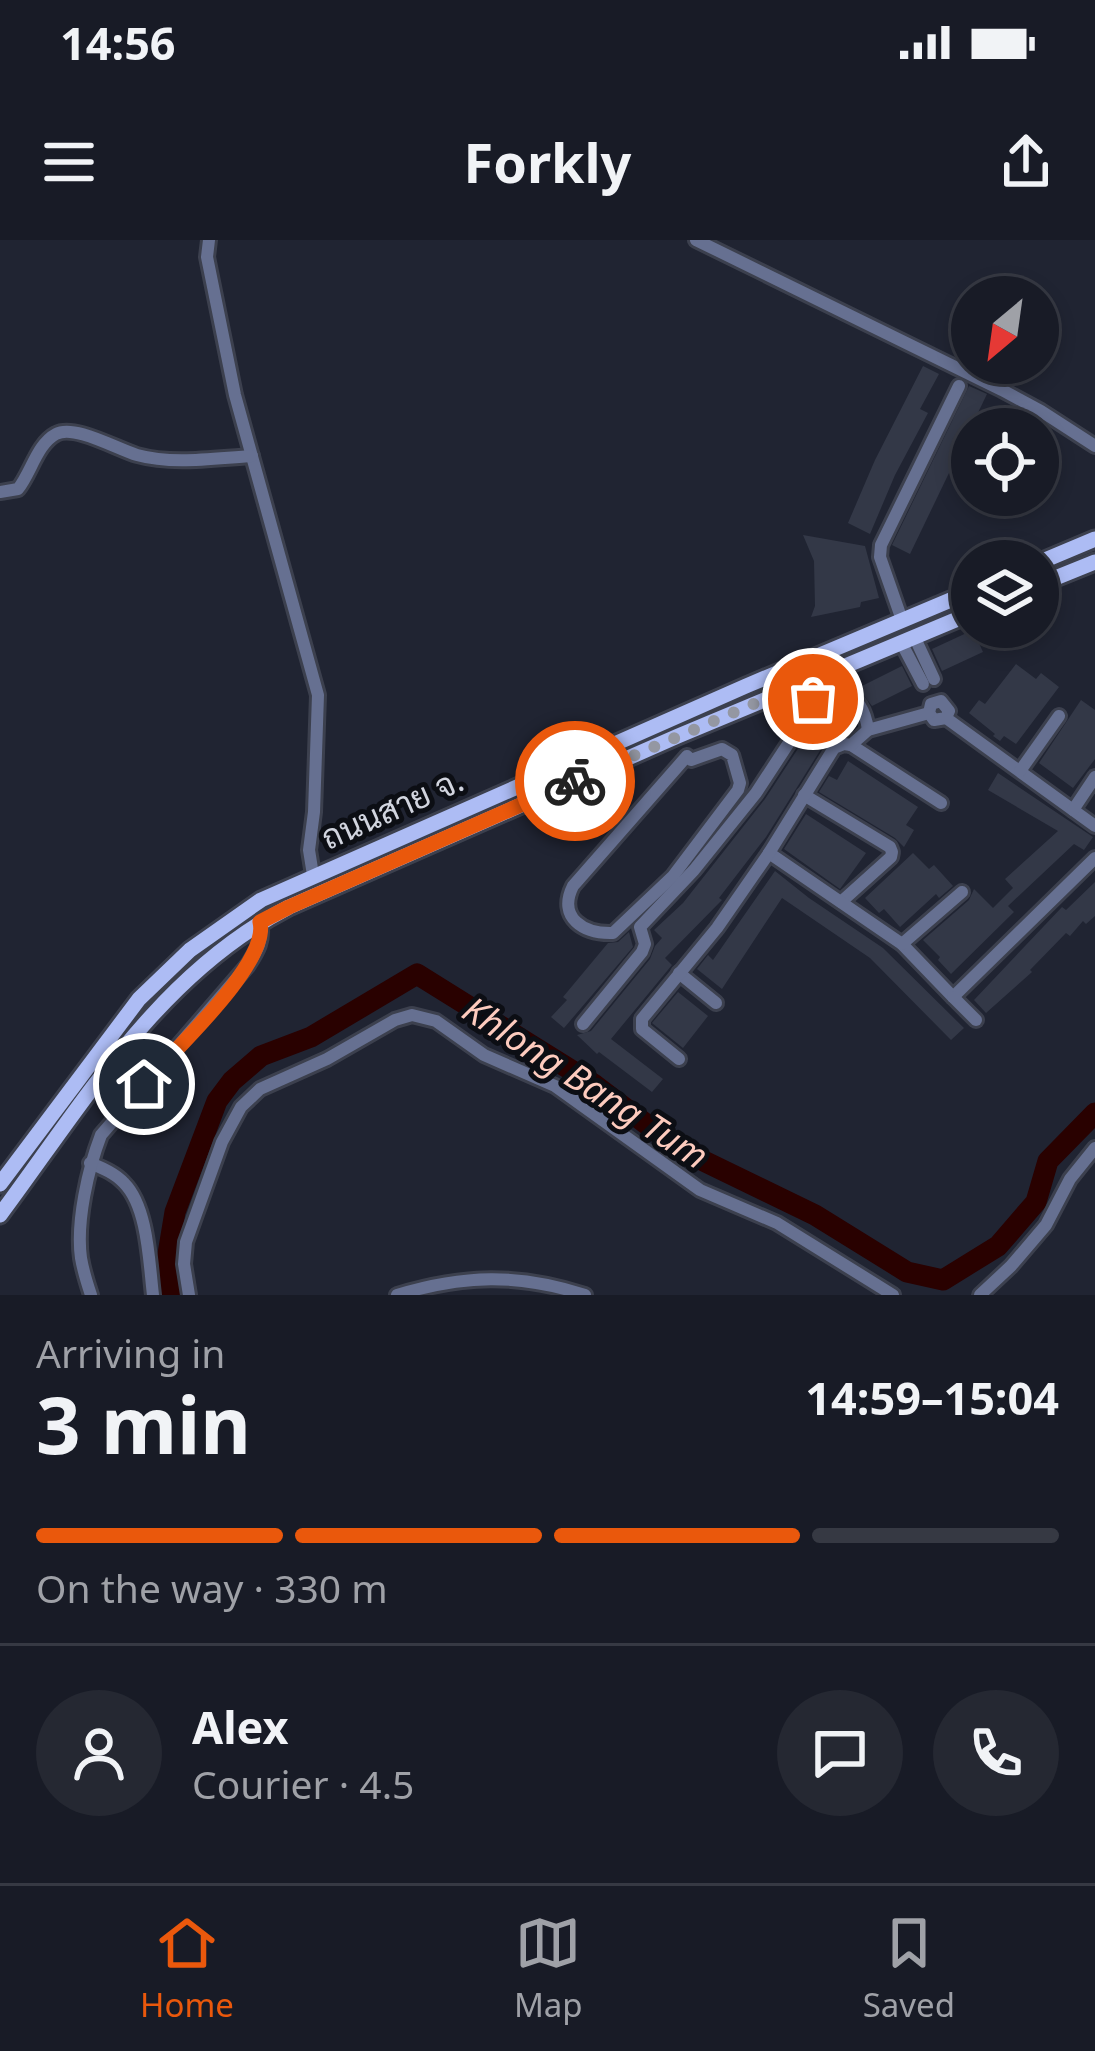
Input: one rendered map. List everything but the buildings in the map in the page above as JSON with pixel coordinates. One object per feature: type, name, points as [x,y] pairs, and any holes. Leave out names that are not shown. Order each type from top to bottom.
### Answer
[{"type":"main road","points":[[1059,554],[1095,539]]},
{"type":"main road","points":[[1059,577],[1095,562]]},
{"type":"main road","name":"ถนนสาย จ.","points":[[0,1184],[119,1024],[163,974],[238,914],[313,875],[951,600]]},
{"type":"main road","name":"ถนนสาย จ.","points":[[0,1215],[153,1012],[225,946],[260,922],[677,736],[951,622]]},
{"type":"street","points":[[209,240],[206,257],[236,394],[318,695],[309,850],[313,875]]},
{"type":"street","points":[[697,240],[1002,390],[1095,446]]},
{"type":"street","points":[[902,620],[880,557],[881,545],[959,386]]},
{"type":"street","points":[[0,492],[18,489],[49,438],[61,430],[156,458],[252,456]]},
{"type":"street","points":[[908,639],[934,698],[1020,771],[1095,826]]},
{"type":"street","points":[[828,672],[862,705],[868,730]]},
{"type":"street","points":[[584,1024],[642,952],[645,944],[640,927],[757,793],[811,709],[809,680]]},
{"type":"street","points":[[851,745],[868,730],[934,698]]},
{"type":"street","points":[[1020,771],[1059,716]]},
{"type":"street","points":[[677,736],[692,760],[728,751],[740,783],[738,790],[673,876],[613,933],[580,926],[568,904],[573,886],[687,756]]},
{"type":"street","points":[[679,1059],[642,1029],[641,1022],[717,928],[834,748],[851,745],[941,803]]},
{"type":"street","points":[[1073,810],[1095,777]]},
{"type":"street","points":[[804,795],[892,852],[841,902]]},
{"type":"street","points":[[769,853],[902,944],[976,1020]]},
{"type":"street","points":[[953,997],[1095,857]]},
{"type":"street","points":[[902,944],[962,892]]},
{"type":"street","points":[[91,1295],[80,1242],[90,1163],[101,1135],[248,965],[259,947],[260,922]]},
{"type":"street","points":[[679,973],[716,1003]]},
{"type":"street","points":[[188,1295],[186,1241],[222,1142],[242,1107],[260,1089],[412,1015],[436,1021],[484,1054],[555,1086],[700,1190],[777,1223],[893,1295]]},
{"type":"street","points":[[980,1295],[1046,1225],[1070,1179],[1095,1148]]},
{"type":"street","points":[[90,1163],[112,1173],[132,1192],[146,1230],[153,1295]]},
{"type":"street","points":[[397,1295],[438,1282],[487,1277],[529,1280],[585,1295]]},
{"type":"waterway","name":"Khlong Bang Tum","points":[[171,1295],[167,1260],[175,1212],[217,1101],[232,1081],[261,1056],[311,1037],[417,974],[595,1085],[679,1149],[815,1215],[907,1272],[943,1280],[998,1246],[1036,1202],[1048,1161],[1095,1113]]},
{"type":"way so far","points":[[575,781],[809,680],[813,699]]},
{"type":"route","points":[[144,1084],[248,965],[259,947],[260,922],[575,781]]}]
